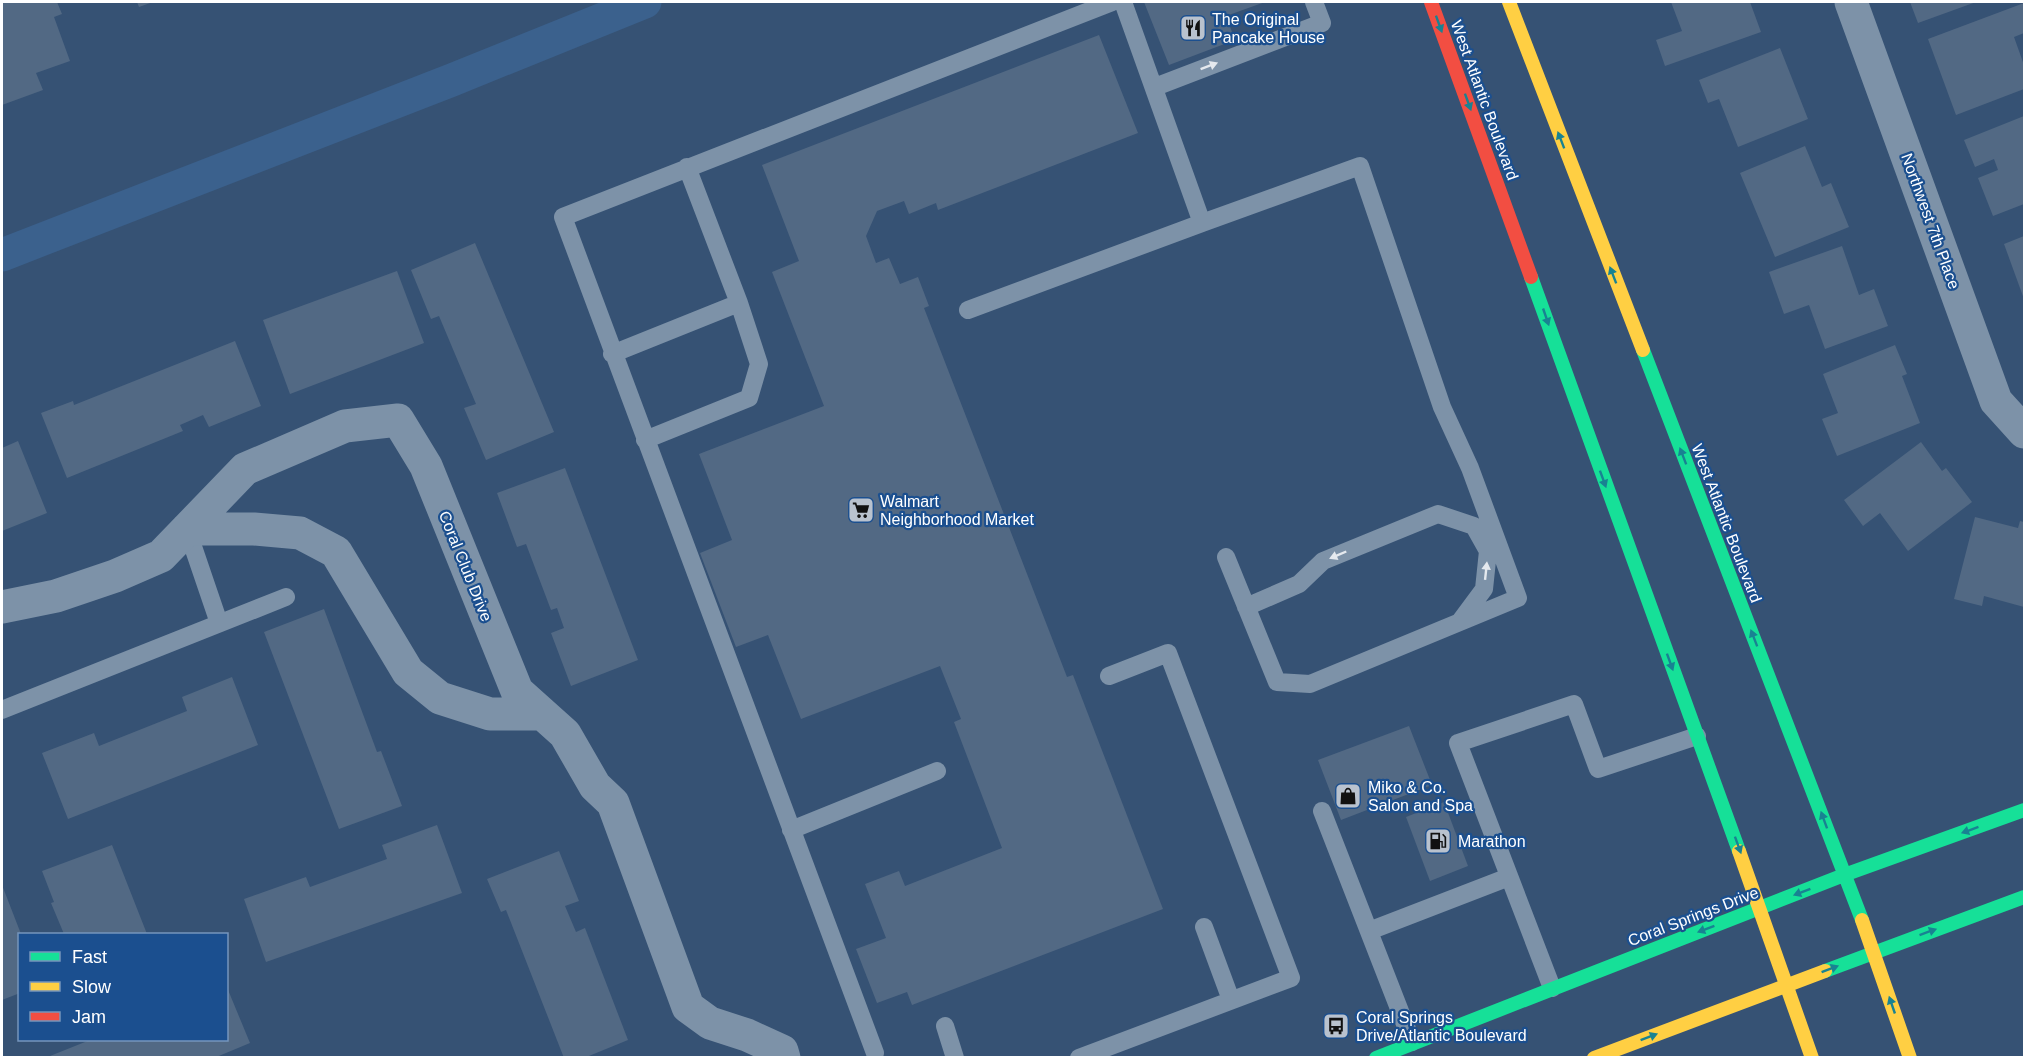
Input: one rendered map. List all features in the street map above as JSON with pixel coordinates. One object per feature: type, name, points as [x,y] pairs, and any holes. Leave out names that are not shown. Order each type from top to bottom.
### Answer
[{"type":"main road","name":"West Atlantic Boulevard","points":[[1431,2],[1527,262],[1812,1058]]},
{"type":"main road","name":"West Atlantic Boulevard","points":[[1509,2],[1874,952],[1910,1058]]},
{"type":"main road","name":"Coral Springs Drive","points":[[1376,1058],[1844,875],[2025,810]]},
{"type":"main road","points":[[1594,1058],[2025,897]]},
{"type":"street","name":"Northwest 7th Place","points":[[1851,2],[1996,401],[2025,432]]},
{"type":"street","name":"Coral Club Drive","points":[[2,607],[56,596],[115,576],[161,556],[245,469],[345,426],[398,420],[426,466],[517,691],[565,734],[595,786],[613,803],[688,1007],[710,1023],[747,1035],[782,1051],[784,1058]]},
{"type":"street","points":[[187,529],[254,529],[300,533],[336,552],[408,672],[440,698],[490,714],[542,714]]},
{"type":"lane","points":[[874,1053],[562,217],[1112,2]]},
{"type":"lane","points":[[1123,2],[1202,223]]},
{"type":"lane","points":[[1155,87],[1322,23],[1314,2]]},
{"type":"lane","points":[[968,310],[1360,166],[1442,407],[1470,468],[1518,598],[1310,684],[1276,682],[1226,557]]},
{"type":"lane","points":[[645,440],[749,398],[759,364],[739,303],[687,167]]},
{"type":"lane","points":[[612,354],[739,303]]},
{"type":"lane","points":[[1246,607],[1299,584],[1323,561],[1438,514],[1474,526],[1488,550],[1484,589],[1460,622]]},
{"type":"lane","points":[[187,529],[219,623]]},
{"type":"lane","points":[[2,710],[286,597]]},
{"type":"lane","points":[[1079,1058],[1291,978],[1168,653],[1108,676]]},
{"type":"lane","points":[[1552,988],[1458,743],[1574,704],[1598,769],[1697,736]]},
{"type":"lane","points":[[791,830],[937,771]]},
{"type":"lane","points":[[1322,811],[1412,1042]]},
{"type":"lane","points":[[1369,931],[1509,877]]},
{"type":"lane","points":[[1204,927],[1231,1000]]},
{"type":"lane","points":[[945,1026],[955,1058]]},
{"type":"building","points":[[2,2],[57,2],[62,14],[54,17],[70,61],[36,73],[43,90],[2,105]]},
{"type":"building","points":[[137,2],[153,2],[139,7]]},
{"type":"building","name":"The Original Pancake House","points":[[1144,2],[1265,2],[1226,16],[1235,40],[1169,65]]},
{"type":"building","points":[[1671,2],[1750,2],[1761,32],[1665,66],[1656,40],[1682,31]]},
{"type":"building","points":[[1910,2],[1976,2],[1918,23]]},
{"type":"building","points":[[2024,3],[2024,33],[2014,37],[2024,65],[2024,89],[1956,115],[1928,39]]},
{"type":"building","points":[[1099,35],[1138,133],[938,210],[936,203],[909,214],[904,201],[877,211],[866,236],[876,263],[889,258],[900,284],[918,277],[929,306],[924,308],[1067,677],[1073,675],[1163,909],[912,1005],[907,992],[877,1003],[856,949],[886,938],[865,884],[899,871],[905,886],[1002,848],[954,722],[961,719],[940,666],[801,719],[768,635],[736,647],[700,553],[732,540],[699,454],[824,406],[772,272],[799,261],[762,165]]},
{"type":"building","points":[[1780,48],[1808,119],[1738,147],[1719,99],[1708,103],[1699,80]]},
{"type":"building","points":[[2024,116],[2024,204],[1993,216],[1978,178],[1998,170],[1994,159],[1975,167],[1964,140]]},
{"type":"building","points":[[1805,146],[1822,187],[1831,183],[1849,227],[1775,257],[1740,173]]},
{"type":"building","points":[[2024,236],[2024,299],[2004,244]]},
{"type":"building","points":[[475,243],[554,432],[486,460],[464,408],[476,404],[439,316],[431,319],[411,270]]},
{"type":"building","points":[[1842,246],[1859,295],[1874,289],[1888,326],[1825,349],[1809,305],[1784,314],[1769,272]]},
{"type":"building","points":[[397,271],[424,343],[290,394],[263,320]]},
{"type":"building","points":[[235,341],[261,406],[209,427],[203,415],[180,425],[183,431],[67,478],[41,413],[73,401],[74,405]]},
{"type":"building","points":[[1895,345],[1907,374],[1902,376],[1920,423],[1837,456],[1822,419],[1838,413],[1823,374]]},
{"type":"building","points":[[18,441],[47,513],[2,531],[2,448]]},
{"type":"building","points":[[1921,442],[1942,471],[1946,468],[1972,502],[1908,551],[1880,513],[1863,526],[1844,500]]},
{"type":"building","points":[[565,468],[638,660],[571,686],[551,633],[564,628],[557,608],[551,610],[526,544],[517,547],[497,493]]},
{"type":"building","points":[[1975,517],[2018,528],[2020,521],[2024,522],[2024,607],[1984,596],[1982,606],[1954,599]]},
{"type":"building","points":[[324,609],[377,752],[381,751],[402,806],[339,829],[264,632]]},
{"type":"building","points":[[232,677],[258,745],[68,819],[42,753],[94,733],[99,746],[187,711],[182,697]]},
{"type":"building","points":[[1409,726],[1432,785],[1341,820],[1318,760]]},
{"type":"building","points":[[1444,802],[1468,866],[1430,881],[1406,817]]},
{"type":"building","points":[[437,825],[462,893],[266,962],[244,899],[306,877],[310,887],[387,859],[382,845]]},
{"type":"building","points":[[112,845],[147,933],[64,933],[51,903],[54,902],[42,871]]},
{"type":"building","points":[[559,851],[579,901],[565,906],[576,932],[585,928],[628,1040],[584,1058],[564,1058],[506,910],[501,912],[487,879]]},
{"type":"building","points":[[2,885],[21,933],[18,933],[18,994],[2,1000]]},
{"type":"building","points":[[228,990],[250,1043],[214,1058],[45,1058],[88,1041],[228,1041]]},
{"type":"waterway","points":[[2,255],[452,80],[645,2]]},
{"type":"traffic: fast","points":[[1531,277],[1739,851]]},
{"type":"traffic: fast","points":[[1643,350],[1862,920]]},
{"type":"traffic: fast","points":[[1376,1058],[1844,875],[2024,810]]},
{"type":"traffic: fast","points":[[1825,971],[2024,897]]},
{"type":"traffic: slow","points":[[1509,2],[1643,350]]},
{"type":"traffic: slow","points":[[1739,851],[1812,1058]]},
{"type":"traffic: slow","points":[[1862,920],[1910,1058]]},
{"type":"traffic: slow","points":[[1594,1058],[1825,971]]},
{"type":"traffic: jam","points":[[1431,2],[1531,277]]},
{"type":"place","name":"The Original Pancake House","points":[[1193,28]]},
{"type":"place","name":"Walmart Neighborhood Market","points":[[861,510]]},
{"type":"place","name":"Miko & Co. Salon and Spa","points":[[1348,796]]},
{"type":"place","name":"Marathon","points":[[1438,841]]},
{"type":"place","name":"Coral Springs Drive/Atlantic Boulevard","points":[[1336,1026]]}]
